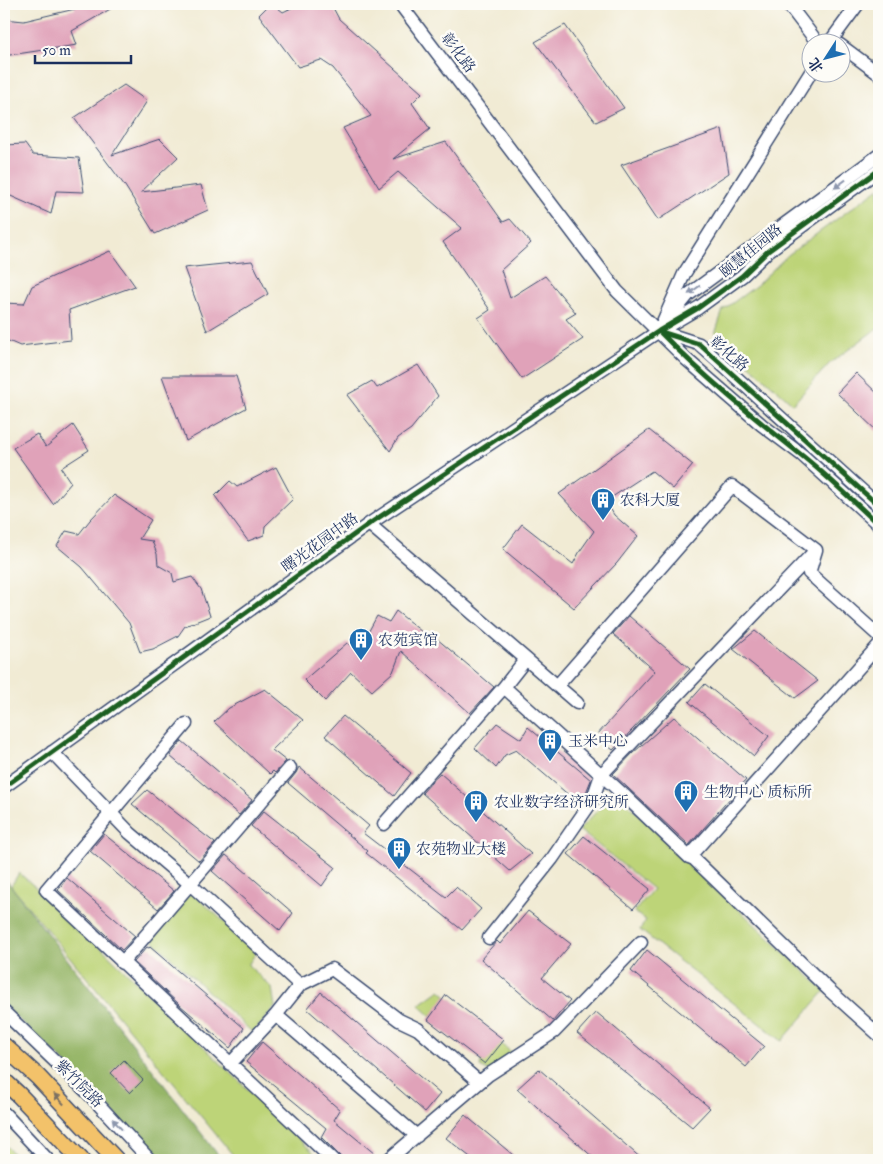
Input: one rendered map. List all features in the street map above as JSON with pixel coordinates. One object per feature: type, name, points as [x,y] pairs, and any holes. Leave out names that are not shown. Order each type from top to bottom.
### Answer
[{"type":"main road","name":"紫竹院路","points":[[4,1046],[38,1077],[111,1154]]},
{"type":"main road","points":[[4,1081],[81,1160]]},
{"type":"main road","points":[[111,1154],[131,1160]]},
{"type":"street","name":"彰化路","points":[[400,4],[617,291],[686,359],[762,425],[802,455],[879,525]]},
{"type":"street","points":[[788,4],[809,32]]},
{"type":"street","points":[[841,32],[858,4]]},
{"type":"street","points":[[850,53],[879,74]]},
{"type":"street","points":[[659,331],[684,274],[804,82]]},
{"type":"street","name":"颐慧佳园路","points":[[659,331],[688,295],[879,155]]},
{"type":"street","name":"颐慧佳园路","points":[[659,331],[698,308],[735,282],[768,251],[879,170]]},
{"type":"street","name":"彰化路","points":[[659,331],[699,344],[879,506]]},
{"type":"street","name":"曙光花园中路","points":[[4,787],[369,524],[659,331]]},
{"type":"street","points":[[557,686],[732,486],[816,550]]},
{"type":"street","points":[[369,524],[577,703]]},
{"type":"street","points":[[816,550],[809,573],[879,636]]},
{"type":"street","points":[[489,938],[557,852],[592,801],[601,775],[816,550]]},
{"type":"street","points":[[689,857],[879,646]]},
{"type":"street","points":[[384,824],[504,687],[526,659]]},
{"type":"street","points":[[504,687],[689,857],[694,859],[879,1035]]},
{"type":"street","points":[[186,724],[46,890],[333,1160]]},
{"type":"street","points":[[52,752],[130,834],[190,884],[300,985]]},
{"type":"street","points":[[122,963],[290,768]]},
{"type":"street","points":[[388,1160],[488,1075],[554,1032],[640,942]]},
{"type":"street","points":[[230,1064],[276,1015],[300,985],[332,969],[399,1020],[418,1029],[479,1082]]},
{"type":"street","name":"紫竹院路","points":[[4,1012],[87,1092],[150,1160]]},
{"type":"street","points":[[276,1015],[417,1136]]},
{"type":"street","points":[[4,1114],[48,1160]]},
{"type":"green space","points":[[879,188],[879,327],[829,364],[793,404],[715,334],[723,310],[757,285],[788,255]]},
{"type":"green space","points":[[615,792],[825,991],[782,1041],[640,930],[646,920],[634,912],[653,889],[579,830]]},
{"type":"green space","points":[[19,873],[61,909],[321,1160],[237,1160],[11,886]]},
{"type":"green space","points":[[4,877],[222,1160],[153,1160],[99,1094],[4,1006]]},
{"type":"green space","points":[[191,892],[257,951],[248,965],[272,988],[275,1007],[253,1033],[151,939]]},
{"type":"green space","points":[[440,990],[512,1053],[490,1072],[480,1067],[481,1061],[419,1005]]},
{"type":"green space","points":[[4,1144],[20,1160],[4,1160]]},
{"type":"building","points":[[74,4],[119,4],[72,31],[77,45],[10,55],[4,54],[4,19],[24,21],[75,9]]},
{"type":"building","points":[[270,4],[273,4],[283,12],[300,4],[331,4],[339,19],[422,93],[412,103],[430,129],[393,159],[446,142],[503,222],[510,219],[531,243],[501,270],[510,298],[545,276],[576,313],[566,319],[583,339],[522,379],[478,318],[490,310],[443,242],[462,228],[398,172],[379,188],[343,128],[371,116],[333,68],[321,60],[298,67],[259,15]]},
{"type":"building","points":[[565,25],[624,108],[596,122],[535,42]]},
{"type":"building","points":[[124,85],[147,101],[112,155],[160,139],[178,157],[141,192],[201,185],[208,210],[155,234],[125,186],[74,118]]},
{"type":"building","points":[[722,129],[729,173],[658,220],[621,165]]},
{"type":"building","points":[[25,144],[33,155],[79,158],[84,192],[56,191],[51,214],[4,193],[4,145]]},
{"type":"building","points":[[110,251],[135,286],[69,310],[71,340],[20,346],[4,339],[4,303],[24,304],[32,286]]},
{"type":"building","points":[[252,261],[268,294],[207,331],[184,268]]},
{"type":"building","points":[[418,365],[438,396],[411,429],[398,438],[390,451],[347,395],[372,381],[377,388]]},
{"type":"building","points":[[856,373],[879,395],[879,433],[837,393]]},
{"type":"building","points":[[162,376],[236,376],[246,408],[186,441]]},
{"type":"building","points":[[73,425],[89,450],[61,468],[71,483],[53,504],[13,448],[37,434],[46,447]]},
{"type":"building","name":"农科大厦","points":[[649,430],[693,465],[673,489],[652,471],[606,501],[614,515],[638,536],[617,563],[574,608],[503,549],[522,524],[573,564],[594,531],[559,494]]},
{"type":"building","points":[[276,467],[293,499],[265,526],[264,535],[248,541],[215,496],[230,481],[237,487]]},
{"type":"building","points":[[114,495],[151,520],[139,539],[152,541],[157,554],[158,565],[172,573],[174,582],[192,577],[201,589],[210,616],[185,626],[178,636],[153,649],[140,652],[129,623],[82,567],[57,546],[66,531],[79,534]]},
{"type":"building","points":[[396,611],[427,636],[430,633],[494,687],[470,713],[401,651],[393,672],[372,691],[351,672],[325,701],[304,680],[347,643],[358,651],[377,616],[389,622]]},
{"type":"building","points":[[629,616],[690,669],[613,750],[596,736],[655,671],[613,634]]},
{"type":"building","points":[[755,631],[818,681],[795,698],[733,649]]},
{"type":"building","points":[[705,684],[769,736],[754,756],[689,702]]},
{"type":"building","points":[[265,689],[303,720],[272,750],[286,761],[275,773],[273,771],[270,774],[214,722],[229,708]]},
{"type":"building","points":[[343,716],[411,773],[394,796],[325,736]]},
{"type":"building","name":"生物中心 质标所","points":[[674,717],[746,780],[689,845],[613,774],[633,753]]},
{"type":"building","name":"玉米中心","points":[[497,723],[521,739],[528,727],[591,780],[585,795],[578,803],[516,750],[505,755],[496,768],[475,748]]},
{"type":"building","points":[[182,741],[252,800],[239,815],[170,756]]},
{"type":"building","points":[[299,767],[369,826],[363,833],[446,897],[456,887],[481,909],[462,930],[366,853],[368,851],[288,783]]},
{"type":"building","name":"农业数字经济研究所","points":[[440,773],[531,854],[510,871],[422,793]]},
{"type":"building","points":[[147,790],[215,843],[199,861],[132,804]]},
{"type":"building","points":[[264,811],[335,867],[322,886],[251,826]]},
{"type":"building","points":[[104,834],[174,891],[158,909],[90,851]]},
{"type":"building","points":[[584,836],[650,889],[633,909],[568,854]]},
{"type":"building","points":[[226,855],[293,913],[280,931],[212,871]]},
{"type":"building","points":[[67,878],[135,936],[122,950],[58,890]]},
{"type":"building","points":[[528,911],[571,944],[542,978],[570,1001],[553,1021],[481,959],[497,941],[500,944]]},
{"type":"building","points":[[147,947],[150,947],[244,1028],[230,1048],[134,962]]},
{"type":"building","points":[[647,950],[764,1046],[746,1067],[631,971]]},
{"type":"building","points":[[321,992],[440,1094],[425,1112],[307,1009]]},
{"type":"building","points":[[446,995],[504,1040],[485,1064],[428,1020]]},
{"type":"building","points":[[596,1012],[710,1108],[692,1127],[577,1033]]},
{"type":"building","points":[[262,1042],[340,1110],[334,1120],[375,1154],[370,1160],[344,1160],[321,1137],[326,1128],[246,1062]]},
{"type":"building","points":[[124,1060],[143,1080],[130,1093],[111,1073]]},
{"type":"building","points":[[539,1069],[643,1160],[596,1160],[517,1089]]},
{"type":"building","points":[[465,1115],[519,1160],[474,1160],[446,1138]]},
{"type":"cycle path","points":[[4,787],[369,524],[659,331],[698,308],[742,276],[768,251],[879,170]]},
{"type":"cycle path","points":[[659,331],[745,410],[820,471],[879,525]]},
{"type":"cycle path","points":[[661,332],[699,344],[879,506]]},
{"type":"place","name":"农科大厦","points":[[603,521]]},
{"type":"place","name":"农苑宾馆","points":[[361,661]]},
{"type":"place","name":"玉米中心","points":[[550,762]]},
{"type":"place","name":"生物中心 质标所","points":[[686,813]]},
{"type":"place","name":"农业数字经济研究所","points":[[476,823]]},
{"type":"place","name":"农苑物业大楼","points":[[399,870]]}]
